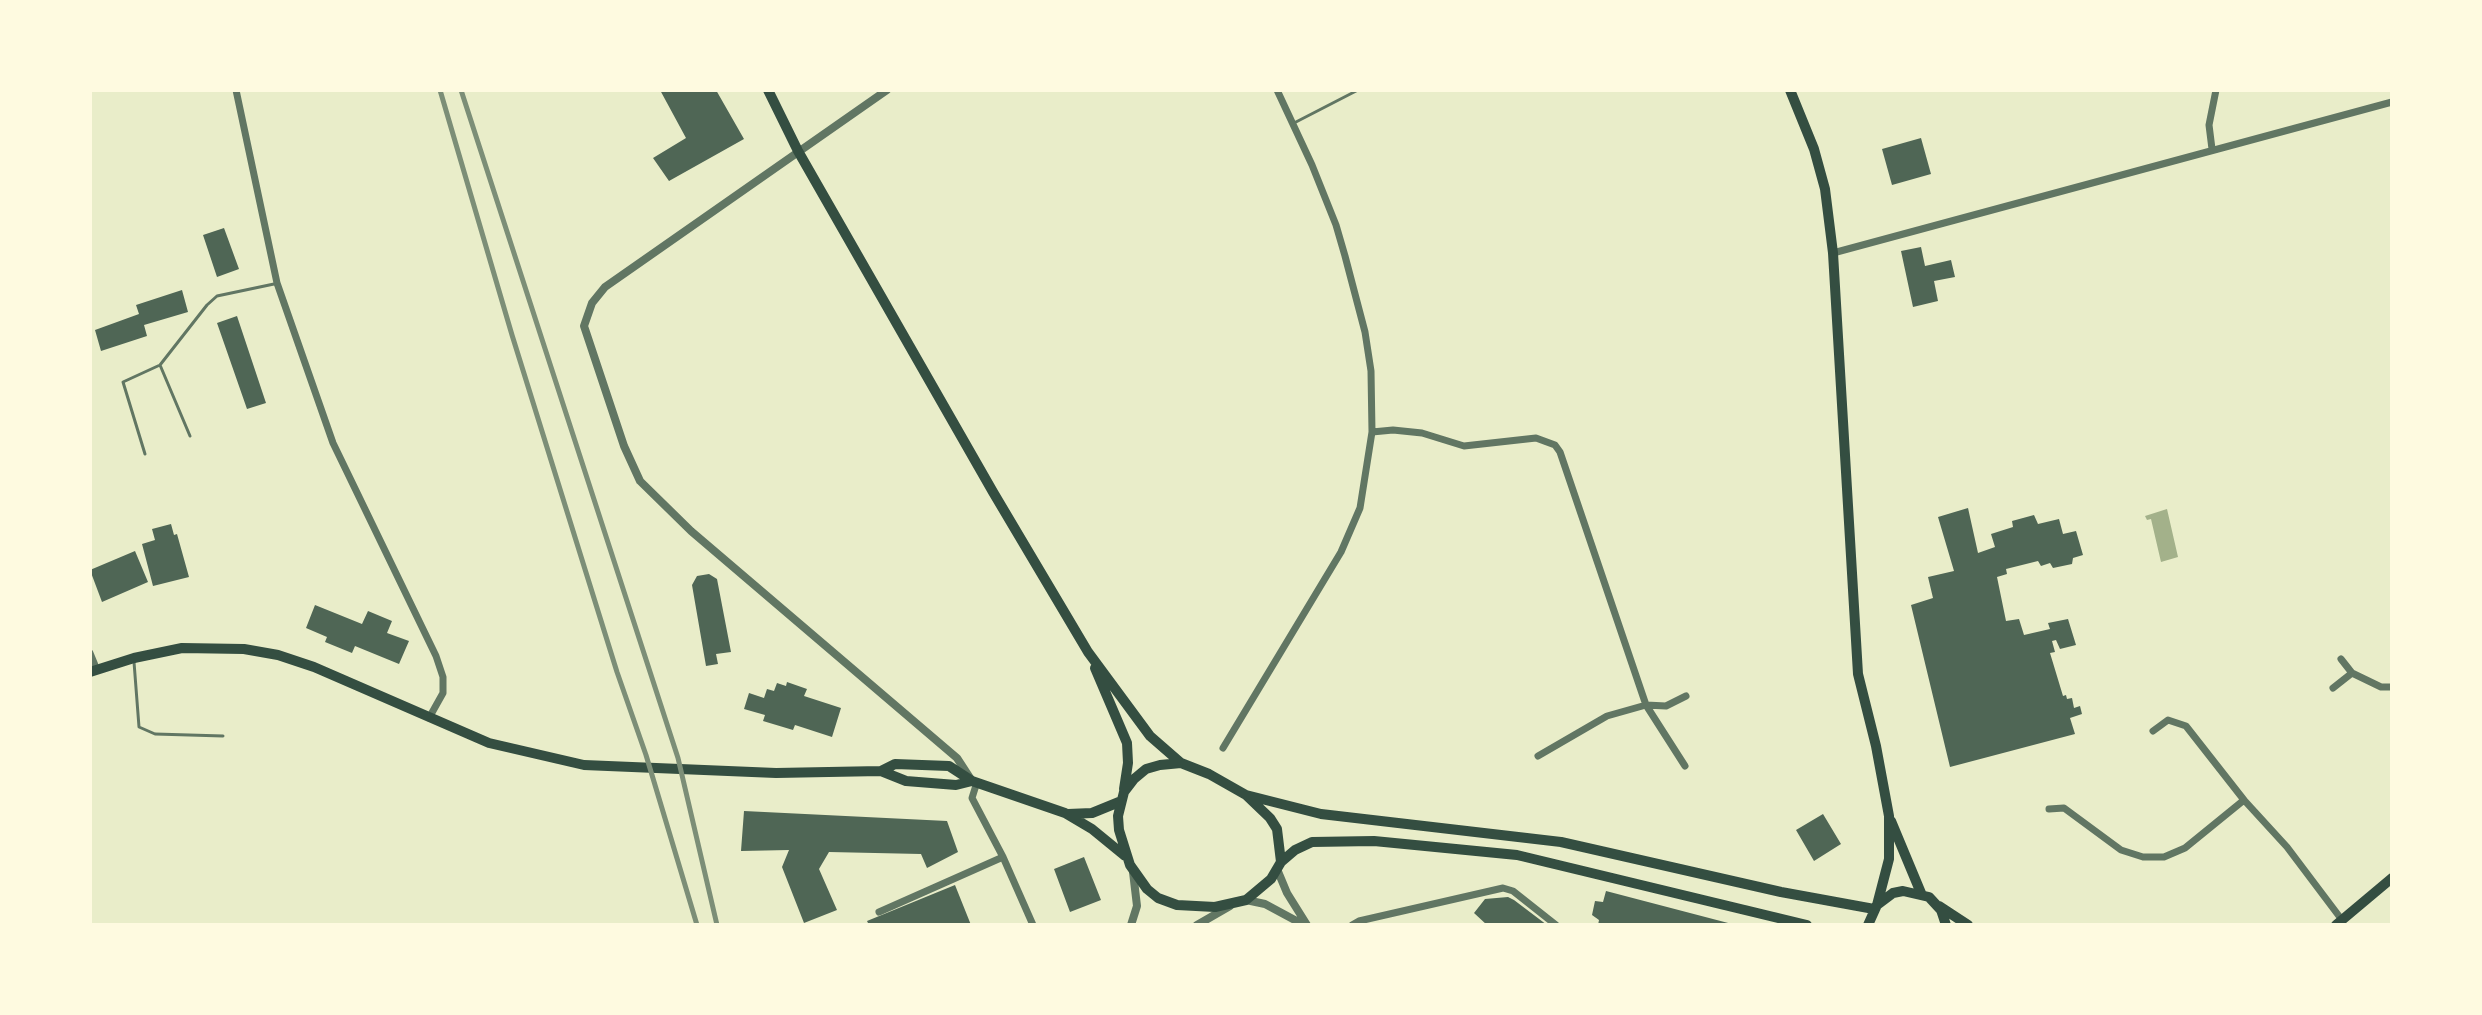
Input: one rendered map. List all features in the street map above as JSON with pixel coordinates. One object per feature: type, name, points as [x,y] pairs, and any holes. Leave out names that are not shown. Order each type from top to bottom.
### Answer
[{"type":"main road","points":[[768,90],[798,151],[1088,652],[1150,736],[1181,763],[1209,774],[1246,795],[1270,818],[1277,829],[1279,865]]},
{"type":"main road","points":[[1790,90],[1814,149],[1825,189],[1833,253],[1858,674],[1889,816],[1921,893]]},
{"type":"main road","points":[[93,671],[182,648],[229,647],[278,655],[314,667],[489,743],[558,759],[604,767],[776,773],[881,771],[906,781],[956,785],[974,782]]},
{"type":"main road","points":[[1088,652],[1127,743],[1128,763],[1119,830],[1126,857],[1133,872],[1158,898],[1199,908],[1231,905],[1260,891],[1279,865],[1295,850],[1312,842],[1374,841],[1517,855],[1807,925]]},
{"type":"main road","points":[[1065,813],[1092,813],[1122,797],[1134,779],[1146,769],[1181,763]]},
{"type":"main road","points":[[881,771],[895,764],[949,766],[974,782],[1065,813],[1092,829],[1126,857]]},
{"type":"main road","points":[[1246,795],[1321,814],[1561,842],[1781,892],[1876,907],[1893,893],[1921,893],[1968,925]]},
{"type":"main road","points":[[1868,925],[1889,859],[1889,816]]},
{"type":"main road","points":[[2339,922],[2392,878]]},
{"type":"main road","points":[[1935,902],[1946,925]]},
{"type":"street","points":[[236,90],[277,283],[333,443],[436,656],[443,677],[443,693],[429,718]]},
{"type":"street","points":[[887,90],[605,287],[592,303],[584,326],[624,446],[640,481],[691,531],[957,758],[974,782],[972,798],[1033,925]]},
{"type":"street","points":[[1223,748],[1341,552],[1360,508],[1372,432],[1371,371],[1365,332],[1336,225],[1277,90]]},
{"type":"street","points":[[2212,149],[2209,125],[2216,90]]},
{"type":"street","points":[[1833,253],[2392,102]]},
{"type":"street","points":[[1372,432],[1393,430],[1422,433],[1464,446],[1536,438],[1555,445],[1560,452],[1646,705],[1685,766]]},
{"type":"street","points":[[90,653],[93,671]]},
{"type":"street","points":[[2341,659],[2352,673],[2381,687],[2392,687]]},
{"type":"street","points":[[2333,688],[2352,673]]},
{"type":"street","points":[[1538,756],[1607,716],[1646,705],[1666,706],[1686,696]]},
{"type":"street","points":[[2153,731],[2168,720],[2186,726],[2244,800],[2287,847],[2339,922]]},
{"type":"street","points":[[2049,809],[2064,808],[2121,850],[2143,857],[2164,857],[2185,848],[2244,800]]},
{"type":"street","points":[[879,912],[1003,857]]},
{"type":"street","points":[[1279,865],[1287,893],[1305,925]]},
{"type":"street","points":[[1131,925],[1137,906],[1133,872]]},
{"type":"street","points":[[1352,925],[1503,888],[1513,891],[1556,925]]},
{"type":"street","points":[[1246,900],[1265,904],[1305,925]]},
{"type":"street","points":[[1197,925],[1231,905]]},
{"type":"lane","points":[[1293,124],[1358,90]]},
{"type":"lane","points":[[145,454],[123,382],[160,365],[217,296],[277,283]]},
{"type":"lane","points":[[160,365],[190,436]]},
{"type":"lane","points":[[134,658],[139,727],[155,734],[223,736]]},
{"type":"shaded area","points":[[2167,509],[2178,557],[2161,562],[2151,519],[2147,520],[2145,516]]},
{"type":"building","points":[[660,90],[716,90],[744,139],[669,181],[653,158],[686,138]]},
{"type":"building","points":[[1921,138],[1931,174],[1892,185],[1882,149]]},
{"type":"building","points":[[224,228],[239,269],[217,277],[203,235]]},
{"type":"building","points":[[1921,247],[1925,266],[1951,260],[1955,277],[1934,281],[1938,301],[1913,307],[1901,251]]},
{"type":"building","points":[[182,290],[188,312],[144,325],[147,336],[101,351],[95,330],[139,314],[136,305]]},
{"type":"building","points":[[237,316],[266,403],[247,409],[217,323]]},
{"type":"building","points":[[1968,508],[1978,553],[1995,547],[1991,534],[2013,527],[2012,521],[2034,515],[2038,524],[2059,519],[2063,534],[2076,531],[2083,555],[2073,558],[2072,564],[2053,568],[2050,563],[2041,566],[2038,561],[2006,569],[2007,574],[1997,577],[2006,621],[2019,619],[2024,635],[2050,629],[2048,623],[2068,619],[2076,645],[2060,649],[2056,640],[2052,641],[2055,652],[2050,653],[2063,696],[2072,698],[2074,708],[2080,706],[2082,714],[2070,718],[2075,734],[1950,767],[1911,605],[1933,598],[1928,577],[1954,571],[1938,517]]},
{"type":"building","points":[[171,524],[174,535],[177,534],[189,577],[153,586],[142,544],[155,540],[152,529]]},
{"type":"building","points":[[135,551],[148,582],[102,602],[90,570]]},
{"type":"building","points":[[709,574],[717,579],[731,652],[716,654],[718,664],[706,666],[692,585],[697,576]]},
{"type":"building","points":[[315,605],[362,624],[368,611],[392,621],[387,633],[409,641],[399,664],[355,646],[352,653],[325,642],[327,637],[306,628]]},
{"type":"building","points":[[787,682],[807,689],[804,696],[841,708],[832,737],[795,725],[793,730],[763,721],[765,715],[744,709],[749,693],[764,698],[767,689],[774,691],[777,683],[786,686]]},
{"type":"building","points":[[744,811],[947,821],[958,852],[927,868],[921,854],[829,852],[819,869],[837,910],[804,923],[782,867],[789,850],[741,851]]},
{"type":"building","points":[[1823,814],[1841,844],[1814,861],[1796,830]]},
{"type":"building","points":[[1084,857],[1101,900],[1070,912],[1054,869]]},
{"type":"building","points":[[955,885],[971,925],[869,925],[867,921]]},
{"type":"building","points":[[1606,891],[1732,925],[1598,925],[1599,920],[1592,915],[1595,901],[1603,902]]},
{"type":"building","points":[[1508,897],[1547,925],[1487,925],[1474,913],[1485,899]]},
{"type":"railway","points":[[440,90],[512,335],[697,925]]},
{"type":"railway","points":[[461,90],[678,758],[717,925]]}]
